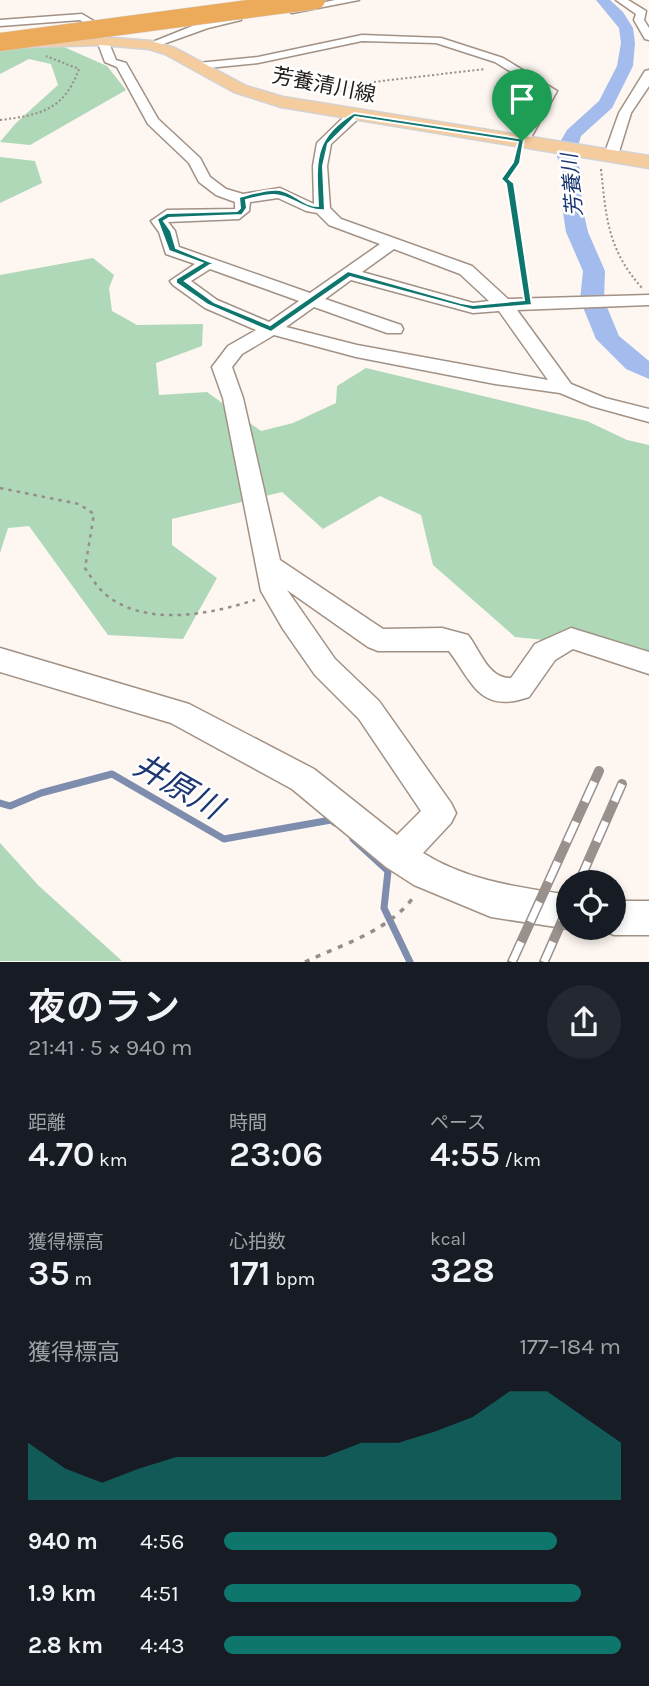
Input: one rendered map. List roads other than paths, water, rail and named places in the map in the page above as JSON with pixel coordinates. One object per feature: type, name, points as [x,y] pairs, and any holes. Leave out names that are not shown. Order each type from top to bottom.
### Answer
[{"type":"highway","points":[[0,43],[316,0]]},
{"type":"main road","name":"芳養清川線","points":[[0,43],[100,41],[151,45],[263,98],[649,162]]},
{"type":"street","points":[[621,0],[642,13],[639,20],[649,37]]},
{"type":"street","points":[[151,45],[182,31],[202,27],[211,21],[349,2],[349,16]]},
{"type":"street","points":[[211,21],[215,9]]},
{"type":"street","points":[[0,23],[82,17],[98,28],[100,41],[111,62],[122,65],[153,121],[195,161],[204,178],[221,192],[242,199],[280,193],[311,208],[322,209],[335,222],[466,270],[504,305],[564,388]]},
{"type":"street","points":[[198,66],[258,60],[358,34],[437,40],[499,60],[551,91],[526,141]]},
{"type":"street","points":[[607,154],[625,113],[649,74]]},
{"type":"street","points":[[322,209],[320,166],[324,143],[354,115]]},
{"type":"street","points":[[242,199],[244,208],[239,214],[167,215],[159,221],[167,231],[172,250],[394,329]]},
{"type":"street","points":[[392,243],[271,329],[235,350],[222,367],[233,398],[272,578],[292,622],[325,667],[369,710],[440,813],[412,864]]},
{"type":"street","points":[[208,263],[179,281],[211,303],[271,329],[356,351],[495,378],[564,388],[598,402],[649,416]]},
{"type":"street","points":[[348,274],[473,308],[534,302],[648,298]]},
{"type":"street","points":[[272,578],[378,640],[442,639],[458,642],[468,654],[482,682],[501,692],[519,689],[545,652],[571,638],[649,663]]},
{"type":"street","points":[[0,659],[9,664],[179,713],[303,779],[412,864],[491,900],[556,910]]},
{"type":"street","points":[[626,918],[649,918]]},
{"type":"waterway","name":"芳養川","points":[[602,0],[618,15],[626,28],[628,43],[625,66],[606,104],[573,134],[568,144],[566,157],[571,169],[572,206],[577,232],[594,271],[592,300],[608,339],[635,364],[649,371]]},
{"type":"waterway","name":"井原川","points":[[0,803],[10,806],[41,793],[112,774],[224,839],[331,820],[335,823]]},
{"type":"waterway","name":"井原川","points":[[353,839],[388,871],[384,908],[410,962]]},
{"type":"railway","points":[[512,962],[599,771]]},
{"type":"railway","points":[[584,870],[622,784]]},
{"type":"railway","points":[[544,962],[556,935]]}]
